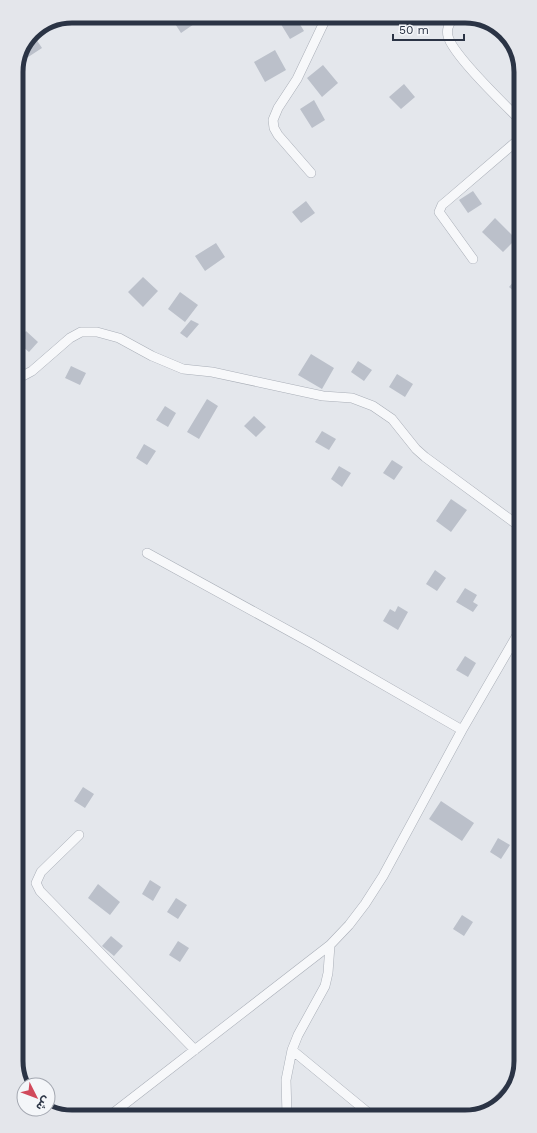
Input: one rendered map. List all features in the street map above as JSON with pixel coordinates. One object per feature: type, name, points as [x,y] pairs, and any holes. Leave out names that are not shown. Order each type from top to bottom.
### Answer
[{"type":"street","points":[[311,173],[278,135],[272,120],[297,79],[324,23]]},
{"type":"street","points":[[450,23],[448,26],[448,37],[462,59],[514,114]]},
{"type":"street","points":[[473,259],[439,212],[442,205],[514,143]]},
{"type":"street","points":[[23,376],[32,371],[70,338],[81,332],[97,332],[119,338],[152,356],[183,369],[212,372],[323,396],[352,398],[373,406],[392,419],[416,449],[425,457],[514,522]]},
{"type":"street","points":[[147,553],[312,643],[462,730]]},
{"type":"street","points":[[117,1110],[330,945],[349,925],[383,876],[462,730],[514,640]]},
{"type":"street","points":[[78,835],[41,872],[36,883],[40,891],[195,1050]]},
{"type":"street","points":[[287,1110],[286,1080],[292,1050],[298,1035],[325,986],[328,973],[330,945]]},
{"type":"street","points":[[292,1050],[365,1110]]},
{"type":"building","points":[[175,23],[196,23],[181,33]]},
{"type":"building","points":[[280,23],[299,23],[304,31],[290,39]]},
{"type":"building","points":[[36,39],[42,48],[25,59],[28,50]]},
{"type":"building","points":[[275,50],[286,70],[265,82],[254,62]]},
{"type":"building","points":[[323,65],[338,83],[322,97],[307,78]]},
{"type":"building","points":[[404,84],[415,97],[401,109],[389,97]]},
{"type":"building","points":[[314,100],[325,120],[312,128],[300,109]]},
{"type":"building","points":[[473,191],[482,204],[468,213],[459,200]]},
{"type":"building","points":[[306,201],[315,213],[301,223],[292,212]]},
{"type":"building","points":[[495,218],[514,237],[514,241],[503,252],[482,232]]},
{"type":"building","points":[[216,243],[225,257],[205,271],[195,256]]},
{"type":"building","points":[[143,277],[158,291],[143,307],[128,292]]},
{"type":"building","points":[[514,281],[514,291],[509,287]]},
{"type":"building","points":[[180,292],[198,305],[185,322],[168,309]]},
{"type":"building","points":[[191,320],[199,324],[187,338],[180,333]]},
{"type":"building","points":[[26,331],[38,342],[29,352],[23,347],[23,335]]},
{"type":"building","points":[[311,354],[334,368],[322,389],[298,375]]},
{"type":"building","points":[[358,361],[372,370],[364,381],[351,372]]},
{"type":"building","points":[[71,366],[86,373],[80,385],[65,378]]},
{"type":"building","points":[[397,374],[413,384],[405,397],[389,387]]},
{"type":"building","points":[[207,399],[218,406],[199,439],[187,432]]},
{"type":"building","points":[[165,406],[176,413],[168,427],[156,420]]},
{"type":"building","points":[[254,416],[266,427],[256,437],[244,426]]},
{"type":"building","points":[[322,431],[336,439],[329,450],[315,442]]},
{"type":"building","points":[[144,444],[156,451],[147,465],[136,458]]},
{"type":"building","points":[[392,460],[403,467],[394,480],[383,473]]},
{"type":"building","points":[[339,466],[351,473],[342,487],[331,479]]},
{"type":"building","points":[[451,499],[467,510],[451,532],[436,521]]},
{"type":"building","points":[[435,570],[446,578],[437,591],[426,584]]},
{"type":"building","points":[[465,588],[477,595],[473,602],[478,605],[473,612],[456,602]]},
{"type":"building","points":[[398,606],[408,612],[398,630],[383,621],[390,609],[395,612]]},
{"type":"building","points":[[465,656],[476,663],[468,677],[456,670]]},
{"type":"building","points":[[83,787],[94,794],[85,808],[74,801]]},
{"type":"building","points":[[441,801],[474,823],[462,841],[429,819]]},
{"type":"building","points":[[498,838],[510,845],[501,859],[490,852]]},
{"type":"building","points":[[150,880],[161,887],[153,901],[142,894]]},
{"type":"building","points":[[98,884],[120,902],[110,915],[88,898]]},
{"type":"building","points":[[176,898],[187,905],[178,919],[167,912]]},
{"type":"building","points":[[462,915],[473,922],[464,936],[453,929]]},
{"type":"building","points":[[111,936],[123,946],[114,956],[102,946]]},
{"type":"building","points":[[178,941],[189,948],[180,962],[169,955]]}]
